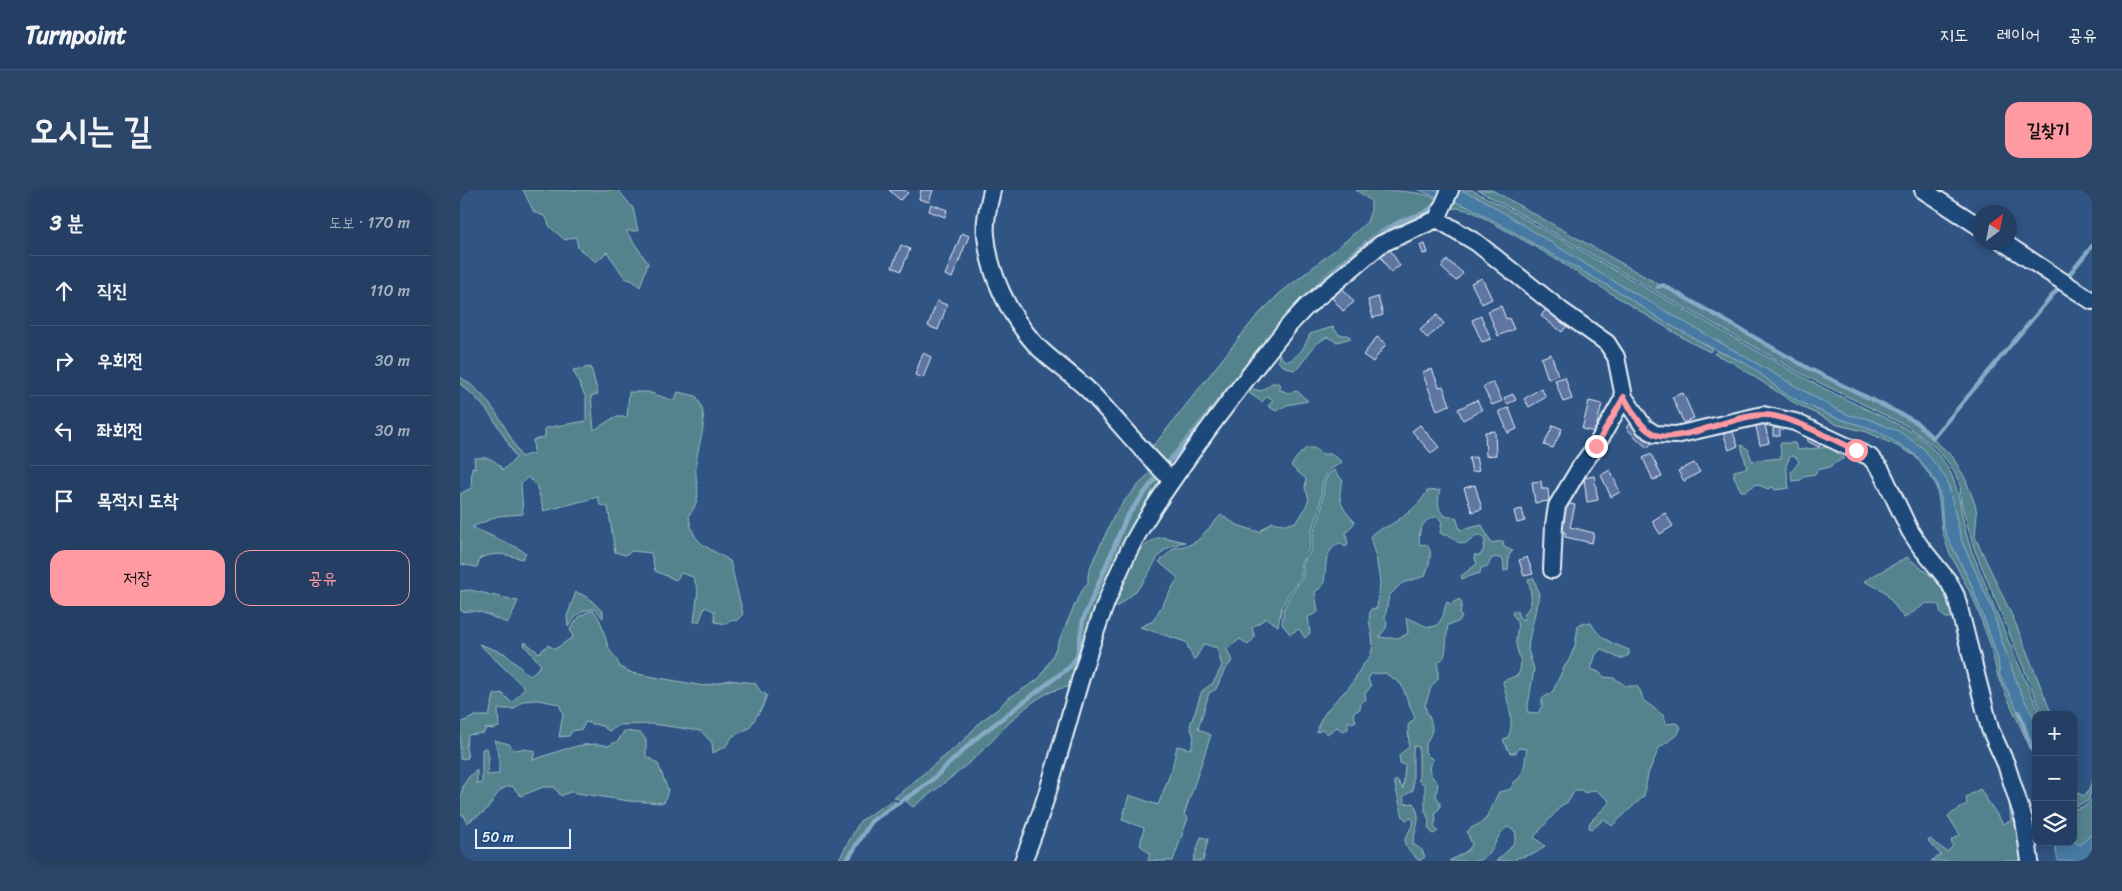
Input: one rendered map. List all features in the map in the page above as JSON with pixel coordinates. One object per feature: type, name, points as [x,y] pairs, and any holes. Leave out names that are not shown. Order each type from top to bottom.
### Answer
[{"type":"street","points":[[992,190],[987,214],[986,234],[989,255],[1004,296],[1017,320],[1036,344],[1094,395],[1165,475]]},
{"type":"street","points":[[1023,861],[1039,823],[1084,667],[1122,563],[1165,475],[1306,306],[1381,244],[1440,213],[1450,190]]},
{"type":"street","points":[[1923,190],[1972,222]]},
{"type":"street","points":[[1440,213],[1562,311],[1607,343],[1616,357],[1624,397],[1644,426],[1660,436],[1676,435],[1763,414],[1795,422],[1870,457],[1881,470],[1910,531],[1949,582],[1956,596],[1990,729],[2006,764],[2024,820],[2030,861]]},
{"type":"street","points":[[2015,250],[2092,301]]},
{"type":"street","points":[[1552,570],[1554,525],[1557,506],[1581,466],[1596,446],[1624,397]]},
{"type":"green space","points":[[523,190],[618,190],[633,208],[638,231],[626,231],[648,263],[640,287],[633,281],[625,278],[607,252],[596,262],[578,248],[576,237],[565,240],[550,227],[546,217],[534,212]]},
{"type":"green space","points":[[1356,190],[1414,193],[1437,199],[1425,211],[1401,219],[1376,233],[1329,271],[1292,310],[1161,468],[1143,449],[1155,444],[1255,318],[1279,294],[1367,222],[1371,210],[1371,201]]},
{"type":"green space","points":[[1460,190],[1472,190],[1502,206],[1801,376],[1899,425],[1933,449],[1943,460],[1955,484],[1971,549],[2039,711],[2032,711],[2032,714],[2020,691],[1992,608],[1962,542],[1947,480],[1883,425],[1848,415],[1832,407],[1603,275],[1480,198]]},
{"type":"green space","points":[[1478,190],[1492,190],[1660,285],[1659,288],[1663,286],[1808,369],[1915,423],[1952,456],[1965,478],[1975,504],[1977,514],[1975,537],[2015,622],[2050,711],[2041,711],[1974,548],[1961,502],[1960,484],[1951,466],[1936,448],[1907,426],[1802,374]]},
{"type":"green space","points":[[1437,199],[1440,201],[1437,211],[1347,268],[1174,474],[1166,473],[1263,351],[1332,273],[1380,235],[1403,222],[1434,210]]},
{"type":"green space","points":[[1456,202],[1471,208],[1626,296],[1663,321],[1712,348],[1710,352],[1690,342],[1539,249],[1473,212],[1458,208],[1445,209],[1446,205]]},
{"type":"green space","points":[[1333,327],[1339,335],[1348,335],[1351,338],[1337,342],[1327,337],[1316,344],[1298,368],[1293,370],[1281,365],[1278,361],[1279,354],[1284,360],[1289,361],[1297,356],[1310,334]]},
{"type":"green space","points":[[1717,351],[1743,362],[1756,370],[1781,391],[1800,402],[1834,417],[1876,430],[1916,455],[1929,471],[1937,483],[1941,499],[1943,525],[1971,584],[1998,659],[2000,676],[2023,721],[2032,745],[2032,752],[1998,677],[1990,644],[1974,600],[1949,552],[1942,530],[1936,485],[1915,456],[1867,432],[1838,425],[1791,401],[1732,362],[1714,354]]},
{"type":"green space","points":[[591,367],[598,394],[591,396],[594,430],[615,417],[627,417],[629,392],[648,392],[674,401],[678,392],[696,396],[701,405],[704,421],[696,464],[698,496],[697,502],[689,515],[697,539],[730,561],[743,614],[736,621],[730,620],[727,624],[715,622],[714,611],[705,607],[699,622],[694,622],[698,590],[693,577],[681,573],[676,580],[655,571],[651,553],[632,551],[625,555],[615,552],[608,507],[600,505],[598,497],[544,511],[536,484],[527,477],[521,484],[523,514],[498,516],[472,527],[526,553],[522,559],[496,554],[480,558],[477,567],[460,564],[460,494],[471,488],[472,467],[475,468],[474,458],[491,459],[503,470],[516,458],[486,409],[460,384],[460,377],[471,384],[496,412],[521,457],[534,453],[533,440],[545,437],[545,428],[586,421],[586,398],[573,370]]},
{"type":"green space","points":[[1272,383],[1279,383],[1281,385],[1279,389],[1288,393],[1297,391],[1308,401],[1287,405],[1276,411],[1268,406],[1273,400],[1267,396],[1262,402],[1249,393],[1253,389],[1261,391]]},
{"type":"green space","points":[[1780,443],[1795,443],[1797,450],[1829,447],[1844,458],[1829,467],[1817,470],[1816,474],[1803,476],[1801,480],[1792,481],[1791,472],[1799,462],[1796,457],[1790,456],[1786,466],[1789,488],[1775,490],[1773,487],[1768,489],[1756,484],[1746,491],[1741,491],[1734,477],[1734,471],[1747,468],[1741,445],[1748,449],[1752,461],[1781,458]]},
{"type":"green space","points":[[1306,448],[1314,448],[1323,454],[1331,454],[1342,462],[1328,471],[1322,484],[1320,509],[1312,530],[1309,549],[1301,563],[1301,577],[1288,594],[1282,607],[1278,626],[1266,618],[1252,628],[1255,637],[1248,645],[1240,639],[1227,649],[1232,661],[1224,671],[1216,689],[1209,693],[1198,729],[1211,735],[1184,815],[1188,818],[1173,861],[1148,861],[1150,854],[1140,845],[1144,828],[1122,820],[1129,795],[1158,805],[1172,769],[1177,746],[1191,749],[1194,737],[1190,726],[1202,691],[1213,683],[1222,666],[1217,648],[1204,644],[1194,661],[1186,642],[1140,627],[1153,621],[1178,578],[1159,562],[1174,548],[1197,541],[1221,515],[1237,525],[1259,532],[1272,522],[1287,524],[1300,518],[1309,499],[1305,488],[1306,479],[1291,466]]},
{"type":"green space","points":[[1153,469],[1157,473],[1125,516],[1082,619],[1076,655],[1069,665],[975,737],[928,781],[903,800],[894,798],[963,741],[981,721],[998,709],[1007,699],[1041,676],[1052,657],[1079,595],[1088,583],[1088,575],[1092,563],[1115,514]]},
{"type":"green space","points":[[1334,470],[1343,481],[1340,498],[1344,508],[1355,522],[1346,533],[1348,545],[1345,547],[1340,543],[1330,551],[1326,562],[1323,586],[1315,592],[1318,612],[1308,617],[1310,633],[1305,638],[1299,629],[1290,634],[1282,624],[1284,608],[1290,595],[1303,577],[1303,564],[1311,550],[1314,531],[1322,510],[1324,484],[1329,473]]},
{"type":"green space","points":[[1160,476],[1163,480],[1143,517],[1031,826],[1068,687],[1053,691],[1027,707],[970,762],[913,807],[906,801],[930,784],[978,739],[1071,668],[1078,656],[1085,619],[1128,517]]},
{"type":"green space","points":[[1440,490],[1439,505],[1442,513],[1445,516],[1456,517],[1460,530],[1482,525],[1491,543],[1503,541],[1504,547],[1513,551],[1509,555],[1508,570],[1504,571],[1503,559],[1495,557],[1491,559],[1488,566],[1481,568],[1480,573],[1462,579],[1461,576],[1477,564],[1474,555],[1480,555],[1483,551],[1485,540],[1480,535],[1477,535],[1466,543],[1457,542],[1449,535],[1440,533],[1442,522],[1438,517],[1433,518],[1425,522],[1419,535],[1420,545],[1426,544],[1430,551],[1430,560],[1425,576],[1402,583],[1389,596],[1385,618],[1387,622],[1386,628],[1379,637],[1398,638],[1408,633],[1406,618],[1426,626],[1434,626],[1442,618],[1447,602],[1451,604],[1459,599],[1462,602],[1460,615],[1462,617],[1458,622],[1448,625],[1445,655],[1438,662],[1438,679],[1431,687],[1425,706],[1432,729],[1425,752],[1433,760],[1429,770],[1438,784],[1436,796],[1440,803],[1440,808],[1435,813],[1434,827],[1438,831],[1433,834],[1428,828],[1429,820],[1425,811],[1425,785],[1419,781],[1419,747],[1414,746],[1413,751],[1413,790],[1403,797],[1405,804],[1413,803],[1418,814],[1418,824],[1413,844],[1422,850],[1425,857],[1419,861],[1405,846],[1405,839],[1414,822],[1411,818],[1406,820],[1403,817],[1394,781],[1398,781],[1403,789],[1405,765],[1400,763],[1399,755],[1409,747],[1408,725],[1415,718],[1401,684],[1385,673],[1371,674],[1368,679],[1371,686],[1365,694],[1366,699],[1361,703],[1360,709],[1353,713],[1356,721],[1352,723],[1348,721],[1348,729],[1342,731],[1337,727],[1327,734],[1323,730],[1317,732],[1325,713],[1350,686],[1371,654],[1373,642],[1369,620],[1371,609],[1377,608],[1380,583],[1377,562],[1370,537],[1416,506],[1427,491]]},
{"type":"green space","points":[[1162,537],[1185,542],[1161,553],[1137,590],[1107,614],[1127,568],[1134,557],[1151,541]]},
{"type":"green space","points":[[1907,557],[1949,590],[1958,618],[1946,618],[1941,614],[1939,605],[1927,603],[1904,618],[1884,591],[1864,581]]},
{"type":"green space","points":[[1534,578],[1539,595],[1529,640],[1528,650],[1534,669],[1527,712],[1538,713],[1542,706],[1542,699],[1553,691],[1569,660],[1575,646],[1578,626],[1591,623],[1603,637],[1629,650],[1629,655],[1620,659],[1601,649],[1596,654],[1591,669],[1599,672],[1604,677],[1614,678],[1626,686],[1637,686],[1643,700],[1664,716],[1666,724],[1676,723],[1681,727],[1678,734],[1659,748],[1648,774],[1644,796],[1612,826],[1604,819],[1593,829],[1589,828],[1590,822],[1609,803],[1608,799],[1595,790],[1585,793],[1581,790],[1575,790],[1568,802],[1562,805],[1534,837],[1545,846],[1536,853],[1517,858],[1515,861],[1496,861],[1510,848],[1515,840],[1515,831],[1508,827],[1500,834],[1492,849],[1483,858],[1477,861],[1449,861],[1467,851],[1472,845],[1467,832],[1484,820],[1490,812],[1499,792],[1511,789],[1524,768],[1527,749],[1519,748],[1516,753],[1510,753],[1503,740],[1508,737],[1511,717],[1503,681],[1518,675],[1520,671],[1521,663],[1516,644],[1517,621],[1512,614],[1514,610],[1517,611],[1519,617],[1523,620],[1531,602],[1528,579]]},
{"type":"green space","points":[[470,590],[518,601],[508,623],[481,612],[465,612],[460,610],[460,591]]},
{"type":"green space","points":[[576,592],[589,598],[603,612],[603,618],[595,609],[586,610],[576,617],[568,627],[567,616]]},
{"type":"green space","points":[[589,611],[594,611],[599,619],[608,646],[620,667],[632,673],[704,686],[729,680],[755,683],[760,691],[767,695],[762,708],[749,728],[733,736],[726,746],[713,753],[712,743],[701,731],[653,724],[620,725],[609,731],[602,726],[585,722],[582,729],[572,731],[569,736],[559,737],[563,714],[559,704],[538,700],[523,701],[514,709],[498,709],[499,727],[493,729],[486,728],[484,733],[468,735],[466,747],[468,758],[460,759],[460,723],[475,716],[489,716],[494,695],[502,693],[512,703],[525,688],[479,644],[504,653],[530,676],[541,665],[524,645],[525,642],[539,653],[548,645],[555,649],[573,637],[570,629],[579,617]]},
{"type":"green space","points":[[624,731],[641,733],[646,740],[646,756],[658,764],[668,790],[664,803],[629,801],[570,792],[561,796],[554,787],[543,787],[521,796],[512,786],[502,789],[484,812],[467,823],[464,815],[460,815],[462,790],[467,779],[477,770],[477,784],[482,783],[482,749],[487,748],[489,758],[487,775],[499,774],[499,755],[494,740],[509,744],[515,750],[535,751],[533,760],[590,744],[608,746],[618,741]]},
{"type":"green space","points":[[2092,781],[2092,789],[2088,801],[2077,806],[2077,792],[2083,796],[2088,792]]},
{"type":"green space","points":[[1980,789],[2003,824],[2011,821],[2009,802],[2015,801],[2027,861],[1931,861],[1941,855],[1928,841],[1930,839],[1947,852],[1953,846],[1951,840],[1960,835],[1948,816],[1967,804],[1966,797]]},
{"type":"green space","points":[[2092,798],[2092,834],[2080,845],[2077,843],[2077,808],[2089,803]]},
{"type":"green space","points":[[891,801],[896,802],[870,820],[844,861],[838,861],[860,821]]},
{"type":"green space","points":[[1201,837],[1208,839],[1203,861],[1193,861]]},
{"type":"water","points":[[1419,190],[1460,190],[1480,198],[1603,275],[1832,407],[1848,415],[1866,418],[1900,432],[1924,449],[1947,480],[1962,542],[1992,608],[2020,691],[2032,714],[2032,745],[2023,721],[2000,676],[1998,659],[1971,584],[1943,525],[1941,499],[1937,483],[1916,455],[1876,430],[1834,417],[1800,402],[1781,391],[1756,370],[1743,362],[1712,348],[1663,321],[1626,296],[1471,208],[1456,202],[1446,205],[1437,197]]},
{"type":"water","points":[[2092,834],[2092,861],[2058,861],[2055,846],[2077,846],[2077,843],[2080,845]]},
{"type":"building","points":[[889,190],[905,190],[908,193],[900,200]]},
{"type":"building","points":[[921,190],[933,190],[929,202],[919,199]]},
{"type":"building","points":[[931,204],[947,210],[945,217],[929,211]]},
{"type":"building","points":[[962,233],[969,236],[952,278],[945,275]]},
{"type":"building","points":[[1425,244],[1428,253],[1423,254],[1420,245]]},
{"type":"building","points":[[901,245],[910,249],[901,271],[892,267]]},
{"type":"building","points":[[1389,248],[1400,266],[1390,272],[1379,253]]},
{"type":"building","points":[[1447,260],[1463,273],[1456,281],[1441,267]]},
{"type":"building","points":[[1482,278],[1492,299],[1482,304],[1471,283]]},
{"type":"building","points":[[1339,284],[1354,302],[1343,311],[1328,293]]},
{"type":"building","points":[[1378,297],[1383,315],[1373,318],[1368,300]]},
{"type":"building","points":[[937,301],[947,305],[938,330],[928,326]]},
{"type":"building","points":[[1501,306],[1506,319],[1509,318],[1514,329],[1498,336],[1488,311]]},
{"type":"building","points":[[1547,308],[1569,323],[1562,332],[1541,316]]},
{"type":"building","points":[[1437,315],[1444,324],[1427,338],[1420,330]]},
{"type":"building","points":[[1481,316],[1491,339],[1482,342],[1472,320]]},
{"type":"building","points":[[1377,337],[1386,344],[1373,362],[1363,355]]},
{"type":"building","points":[[923,353],[931,357],[923,378],[915,375]]},
{"type":"building","points":[[1551,354],[1558,375],[1548,379],[1541,358]]},
{"type":"building","points":[[1432,369],[1439,387],[1443,386],[1450,405],[1437,410],[1422,372]]},
{"type":"building","points":[[1565,377],[1572,399],[1563,402],[1555,380]]},
{"type":"building","points":[[1493,382],[1502,401],[1492,405],[1483,387]]},
{"type":"building","points":[[1541,388],[1546,397],[1529,407],[1524,399]]},
{"type":"building","points":[[1683,393],[1694,418],[1684,423],[1672,397]]},
{"type":"building","points":[[1513,394],[1516,400],[1507,404],[1504,398]]},
{"type":"building","points":[[1477,400],[1482,410],[1463,420],[1458,409]]},
{"type":"building","points":[[1589,401],[1602,404],[1595,432],[1582,429]]},
{"type":"building","points":[[1509,408],[1517,429],[1508,433],[1499,411]]},
{"type":"building","points":[[1764,420],[1769,443],[1760,445],[1755,422]]},
{"type":"building","points":[[1633,421],[1654,441],[1647,448],[1626,428]]},
{"type":"building","points":[[1420,425],[1439,447],[1431,453],[1412,431]]},
{"type":"building","points":[[1553,425],[1562,429],[1553,448],[1544,445]]},
{"type":"building","points":[[1731,427],[1738,446],[1729,450],[1722,430]]},
{"type":"building","points":[[1773,428],[1780,428],[1780,436],[1773,436]]},
{"type":"building","points":[[1495,431],[1496,455],[1486,456],[1485,432]]},
{"type":"building","points":[[1811,434],[1823,440],[1819,447],[1807,441]]},
{"type":"building","points":[[1651,454],[1662,477],[1653,480],[1643,458]]},
{"type":"building","points":[[1476,457],[1479,471],[1472,472],[1469,458]]},
{"type":"building","points":[[1694,463],[1700,472],[1684,481],[1678,471]]},
{"type":"building","points":[[1610,470],[1620,492],[1611,497],[1601,475]]},
{"type":"building","points":[[1594,476],[1598,500],[1587,502],[1584,478]]},
{"type":"building","points":[[1541,481],[1542,489],[1548,489],[1549,501],[1535,503],[1532,482]]},
{"type":"building","points":[[1475,485],[1482,509],[1472,512],[1464,488]]},
{"type":"building","points":[[1564,503],[1575,505],[1570,527],[1594,533],[1592,543],[1565,537],[1566,533],[1557,531]]},
{"type":"building","points":[[1522,509],[1525,521],[1517,523],[1514,511]]},
{"type":"building","points":[[1665,513],[1673,526],[1660,534],[1652,521]]},
{"type":"building","points":[[1527,557],[1533,574],[1524,576],[1519,560]]},
{"type":"waterway","points":[[1314,290],[1364,246],[1403,220],[1429,210],[1437,200]]},
{"type":"waterway","points":[[2065,280],[2092,246]]},
{"type":"waterway","points":[[1658,287],[1663,285],[1808,368],[1916,422],[1933,438],[2061,285]]},
{"type":"waterway","points":[[1164,468],[1208,416]]},
{"type":"waterway","points":[[847,861],[872,821],[930,782],[976,738],[1070,667],[1077,656],[1083,619],[1127,517],[1160,473]]},
{"type":"waterway","points":[[2019,712],[2034,756]]},
{"type":"route","points":[[1596,446],[1624,397],[1644,426],[1660,436],[1676,435],[1763,414],[1795,422],[1856,450]]}]
